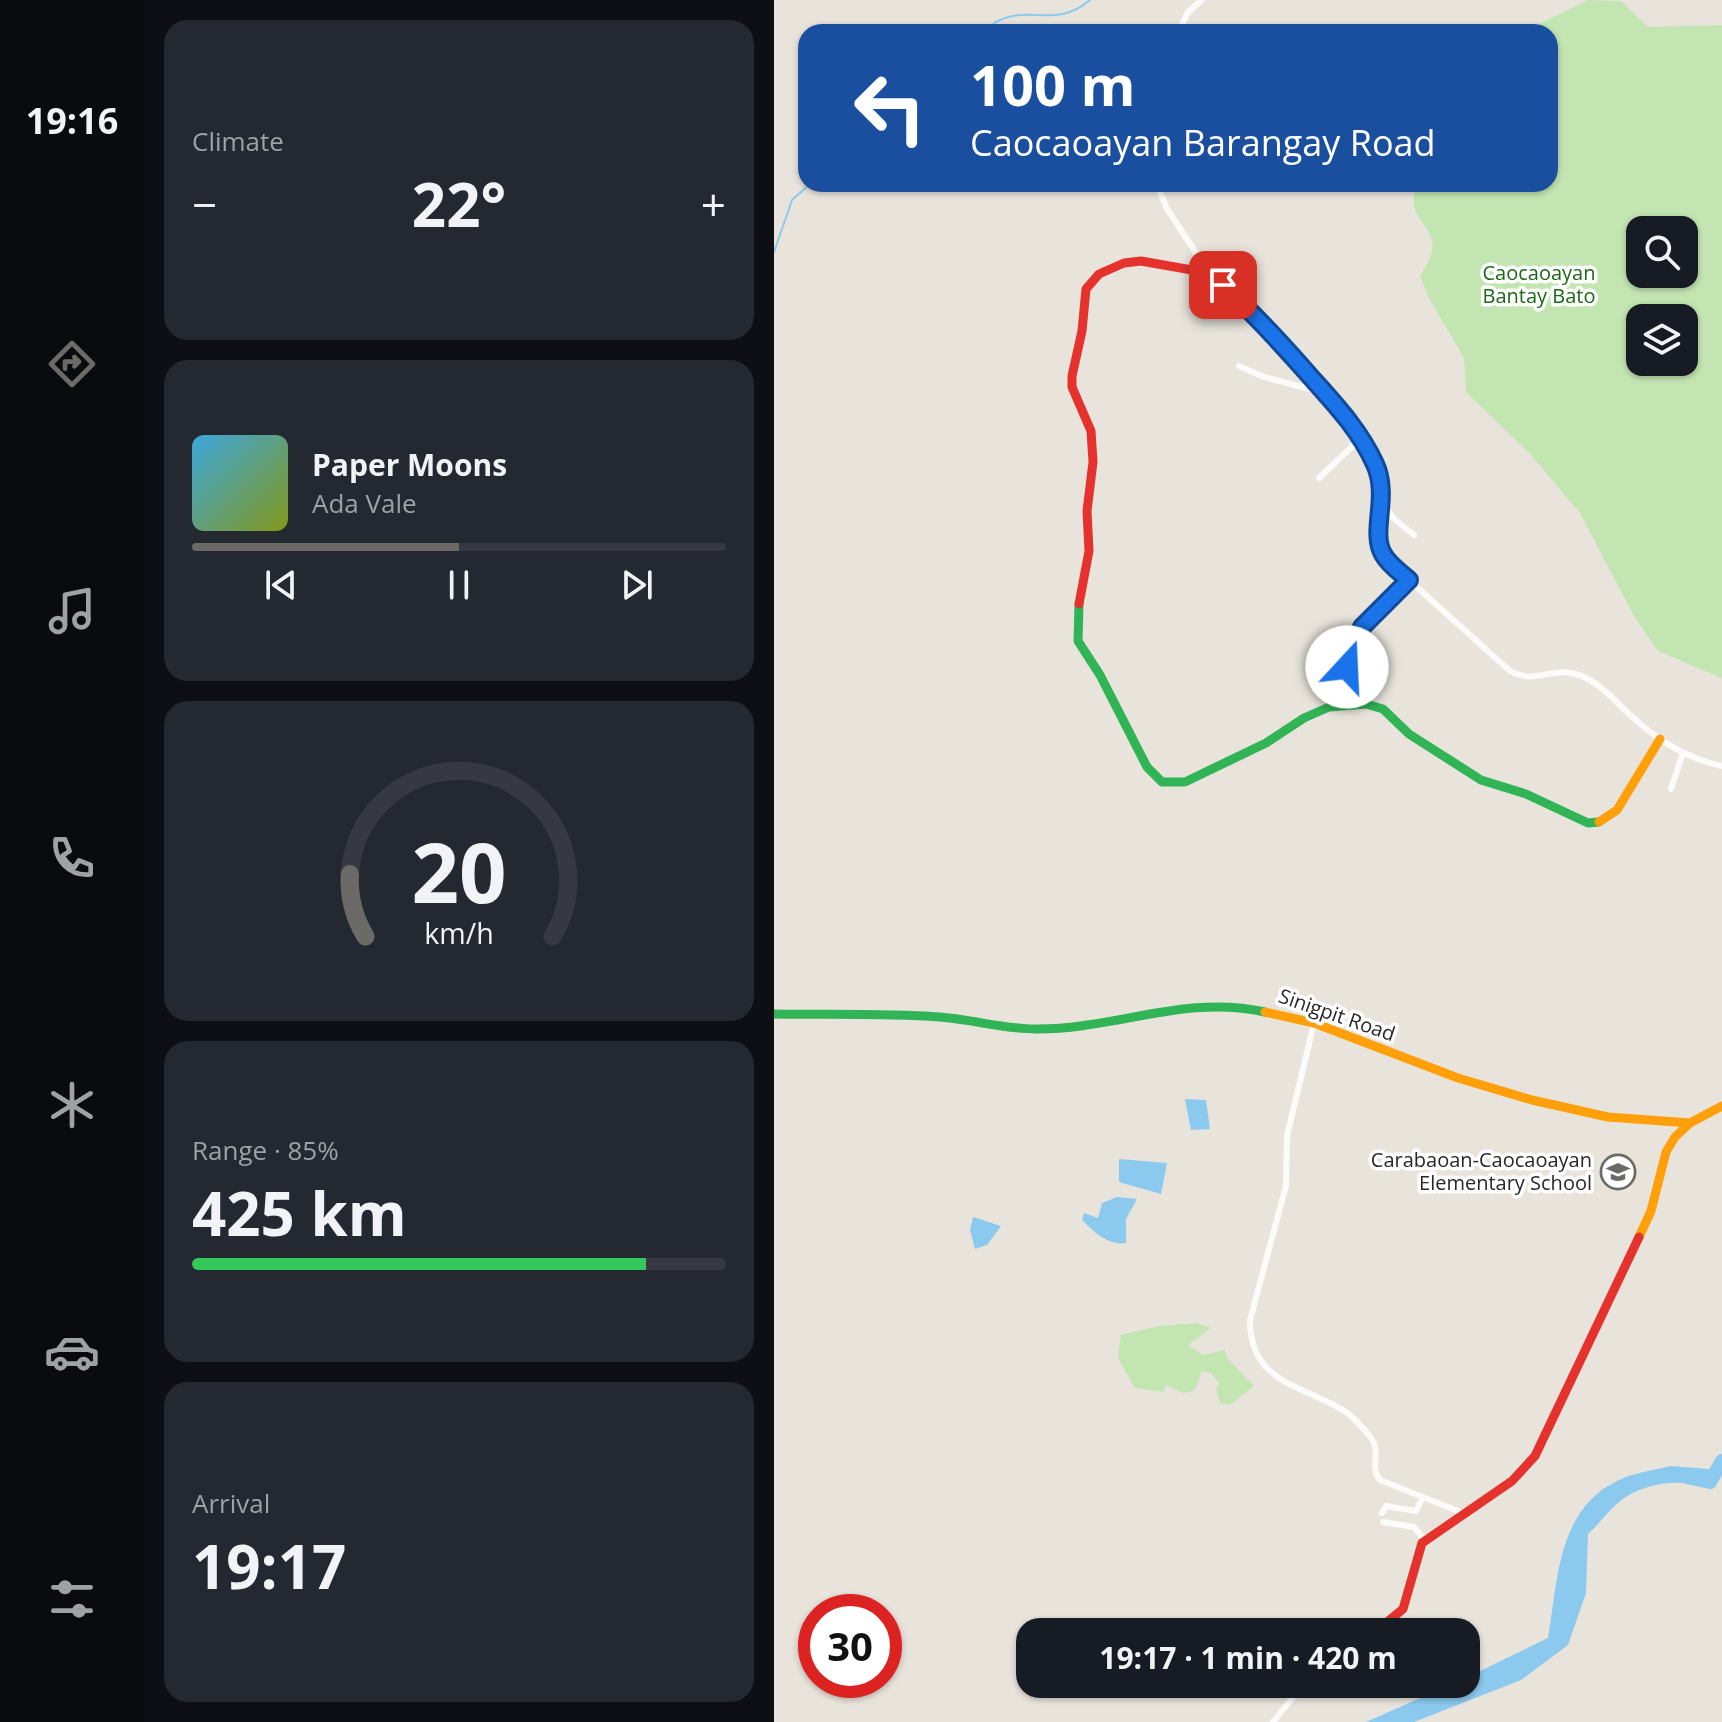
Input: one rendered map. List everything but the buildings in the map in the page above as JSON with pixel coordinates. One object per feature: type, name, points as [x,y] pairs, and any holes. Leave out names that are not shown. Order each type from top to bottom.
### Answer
[{"type":"street","points":[[1183,24],[1188,12],[1202,0]]},
{"type":"street","points":[[1160,192],[1166,207],[1209,273],[1265,324],[1361,438],[1376,465],[1382,485],[1383,504],[1378,529],[1381,552],[1510,671],[1533,679],[1564,671],[1578,674],[1605,689],[1660,739],[1683,753],[1722,766]]},
{"type":"street","points":[[1209,273],[1141,261],[1124,263],[1099,274],[1086,289],[1082,331],[1072,376],[1072,387],[1091,431],[1093,462],[1087,511],[1089,551],[1078,612],[1078,641],[1111,695],[1139,756],[1155,776],[1169,784],[1185,782],[1266,743],[1304,718],[1329,707],[1366,704],[1383,709],[1409,734],[1481,780],[1526,794],[1583,822],[1595,823],[1608,819],[1617,810],[1660,739]]},
{"type":"street","points":[[1239,366],[1264,377],[1325,393]]},
{"type":"street","points":[[1319,478],[1361,438]]},
{"type":"street","points":[[1383,504],[1393,518],[1414,535]]},
{"type":"street","points":[[1347,667],[1362,627],[1409,580]]},
{"type":"street","points":[[1671,789],[1683,753]]},
{"type":"street","name":"Sinigpit Road","points":[[774,1014],[939,1017],[1035,1029],[1084,1025],[1176,1008],[1234,1005],[1314,1023],[1458,1078],[1532,1100],[1625,1119],[1690,1123]]},
{"type":"street","points":[[1314,1023],[1287,1136],[1286,1186],[1250,1320],[1251,1341],[1277,1380],[1348,1413],[1371,1437],[1377,1446],[1375,1472],[1380,1480],[1463,1513]]},
{"type":"street","points":[[1392,1618],[1403,1609],[1419,1549],[1425,1540],[1512,1481],[1539,1448],[1651,1211],[1666,1152],[1675,1137],[1690,1123],[1722,1106]]},
{"type":"street","points":[[1382,1513],[1384,1507],[1390,1506],[1416,1511],[1423,1497]]},
{"type":"street","points":[[1383,1522],[1414,1527],[1425,1540]]},
{"type":"street","points":[[1273,1722],[1293,1698]]},
{"type":"green space","name":"Caocaoayan Bantay Bato","points":[[1588,0],[1621,1],[1648,27],[1722,25],[1722,678],[1658,651],[1634,616],[1580,513],[1530,454],[1466,392],[1464,358],[1429,298],[1420,276],[1430,258],[1432,245],[1430,235],[1415,210],[1415,192],[1558,192],[1558,24],[1539,24]]},
{"type":"green space","points":[[1197,1323],[1211,1328],[1188,1345],[1203,1355],[1225,1350],[1228,1359],[1254,1386],[1230,1405],[1220,1403],[1216,1389],[1219,1383],[1211,1373],[1202,1371],[1195,1390],[1183,1393],[1166,1385],[1163,1392],[1135,1388],[1118,1358],[1121,1335],[1159,1326]]},
{"type":"water","points":[[1185,1099],[1206,1100],[1210,1129],[1191,1130]]},
{"type":"water","points":[[1119,1159],[1167,1163],[1161,1194],[1119,1182]]},
{"type":"water","points":[[1117,1197],[1137,1199],[1126,1219],[1126,1243],[1108,1240],[1082,1220],[1084,1213],[1098,1218],[1102,1203]]},
{"type":"water","points":[[973,1217],[1001,1226],[987,1245],[975,1249],[970,1230]]},
{"type":"water","points":[[1671,1466],[1709,1469],[1704,1487],[1683,1483],[1660,1484],[1637,1491],[1619,1502],[1588,1534],[1586,1593],[1568,1645],[1521,1680],[1480,1696],[1480,1671],[1548,1638],[1558,1571],[1571,1528],[1582,1510],[1597,1494],[1617,1481]]},
{"type":"water","points":[[1420,1698],[1475,1698],[1414,1722],[1366,1722]]},
{"type":"waterway","points":[[994,24],[1018,15],[1065,13],[1090,0]]},
{"type":"waterway","points":[[774,252],[792,200],[801,192]]},
{"type":"waterway","points":[[1687,1477],[1710,1482],[1722,1461]]},
{"type":"traffic: fast","points":[[1079,604],[1078,641],[1100,675],[1147,767],[1162,782],[1185,782],[1266,743],[1304,718],[1329,707],[1366,704],[1383,709],[1409,734],[1481,780],[1526,794],[1588,823],[1599,822]]},
{"type":"traffic: fast","points":[[774,1014],[918,1016],[1035,1029],[1064,1028],[1206,1007],[1265,1012]]},
{"type":"traffic: slow","points":[[1599,822],[1617,810],[1660,739]]},
{"type":"traffic: slow","points":[[1265,1012],[1314,1023],[1458,1078],[1532,1100],[1608,1117],[1690,1123]]},
{"type":"traffic: slow","points":[[1639,1237],[1651,1211],[1666,1152],[1675,1137],[1690,1123],[1722,1106]]},
{"type":"traffic: jam","points":[[1079,604],[1089,551],[1087,511],[1093,462],[1091,431],[1072,387],[1072,376],[1082,331],[1086,289],[1099,274],[1124,263],[1141,261],[1209,273]]},
{"type":"traffic: jam","points":[[1392,1618],[1403,1609],[1422,1543],[1512,1481],[1535,1456],[1639,1237]]},
{"type":"place","name":"Carabaoan-Caocaoayan Elementary School","points":[[1618,1172]]},
{"type":"route","points":[[1223,285],[1265,324],[1353,425],[1376,465],[1382,485],[1383,504],[1378,529],[1381,552],[1409,580],[1362,627],[1347,667]]}]
